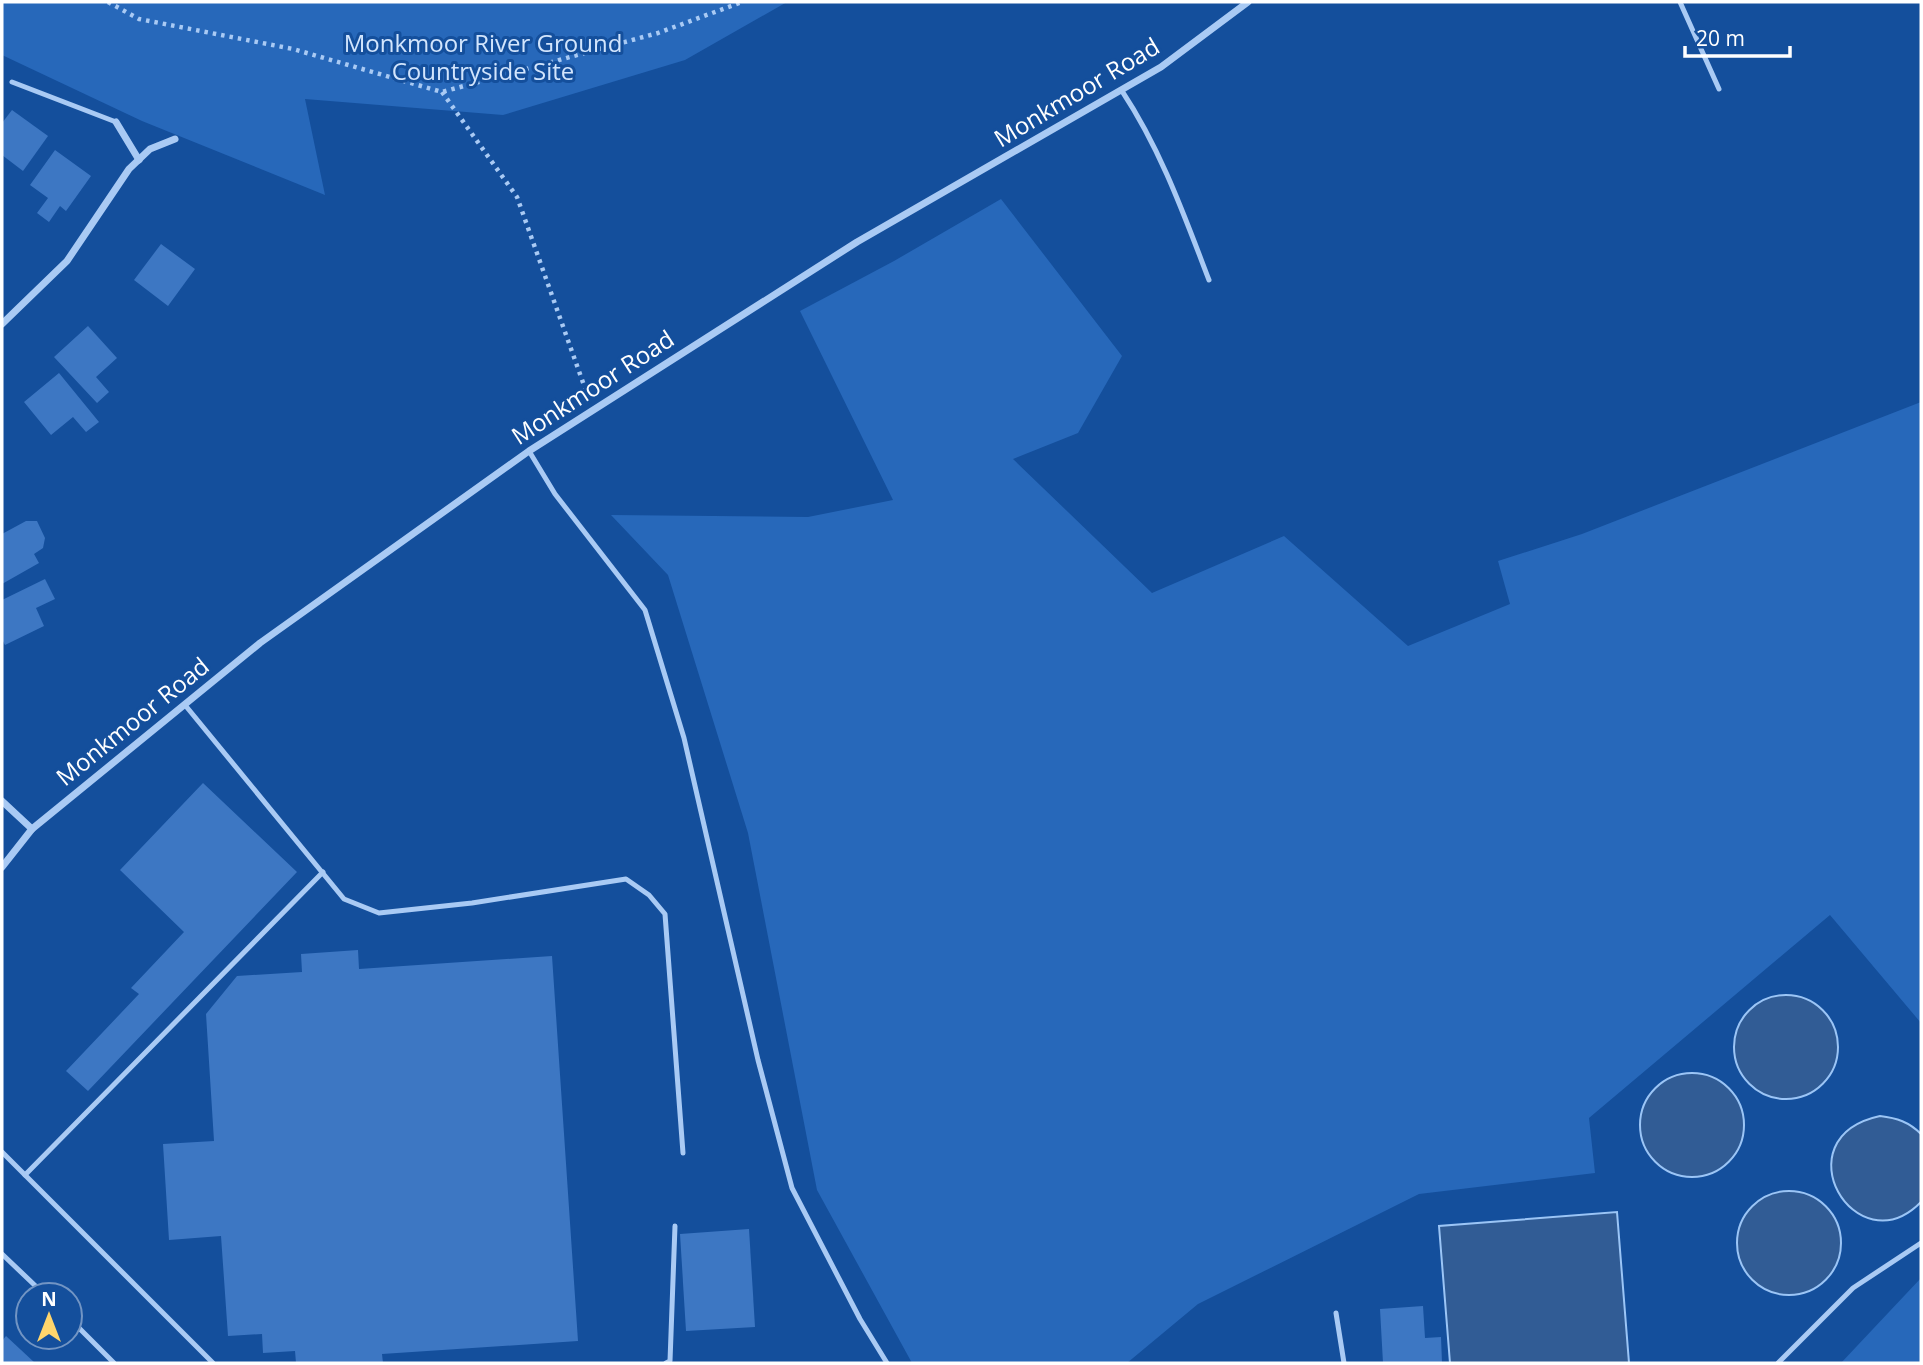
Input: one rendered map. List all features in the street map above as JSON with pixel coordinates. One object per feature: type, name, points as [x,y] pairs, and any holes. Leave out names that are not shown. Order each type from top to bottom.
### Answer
[{"type":"street","name":"Monkmoor Road","points":[[2,867],[32,830],[260,643],[529,451],[857,242],[1161,67],[1248,2]]},
{"type":"street","points":[[116,122],[139,160]]},
{"type":"street","points":[[2,324],[68,261],[128,169],[150,149],[175,139]]},
{"type":"street","points":[[2,801],[32,830]]},
{"type":"lane","points":[[1680,2],[1718,89]]},
{"type":"lane","points":[[12,82],[116,122]]},
{"type":"lane","points":[[1122,91],[1145,126],[1174,187],[1209,281]]},
{"type":"lane","points":[[529,451],[555,494],[645,610],[684,738],[758,1060],[792,1188],[860,1319],[887,1363]]},
{"type":"lane","points":[[185,705],[344,899],[379,913],[472,903],[626,879],[649,895],[665,914],[683,1153]]},
{"type":"lane","points":[[25,1175],[323,873]]},
{"type":"lane","points":[[2,1152],[213,1363]]},
{"type":"lane","points":[[666,1363],[670,1360],[675,1226]]},
{"type":"lane","points":[[1779,1363],[1853,1288],[1921,1243]]},
{"type":"lane","points":[[2,1254],[30,1281]]},
{"type":"lane","points":[[1336,1313],[1344,1363]]},
{"type":"lane","points":[[84,1333],[114,1363]]},
{"type":"path","points":[[108,2],[139,19],[293,49],[442,92],[658,33],[742,2]]},
{"type":"path","points":[[442,92],[517,197],[583,387],[599,406]]},
{"type":"green space","name":"Monkmoor River Ground Countryside Site","points":[[2,2],[787,2],[685,60],[503,115],[305,99],[325,195],[142,121],[2,55]]},
{"type":"green space","points":[[1001,199],[1122,356],[1078,433],[1013,459],[1152,593],[1284,536],[1408,646],[1510,604],[1498,561],[1582,534],[1921,402],[1921,1023],[1830,915],[1589,1118],[1595,1173],[1419,1194],[1198,1304],[1127,1363],[912,1363],[817,1190],[748,833],[668,575],[611,515],[808,517],[893,500],[800,311]]},
{"type":"green space","points":[[1921,1278],[1921,1363],[1841,1363]]},
{"type":"shaded area","points":[[1786,995],[1806,999],[1823,1010],[1834,1027],[1838,1047],[1834,1067],[1823,1084],[1806,1095],[1786,1099],[1766,1095],[1749,1084],[1738,1067],[1734,1047],[1738,1027],[1749,1010],[1766,999]]},
{"type":"shaded area","points":[[1692,1073],[1712,1077],[1729,1088],[1740,1105],[1744,1125],[1740,1145],[1729,1162],[1712,1173],[1692,1177],[1672,1173],[1655,1162],[1644,1145],[1640,1125],[1644,1105],[1655,1088],[1672,1077]]},
{"type":"shaded area","points":[[1880,1116],[1902,1121],[1921,1134],[1921,1202],[1896,1218],[1873,1220],[1853,1210],[1838,1192],[1831,1170],[1835,1148],[1850,1129]]},
{"type":"shaded area","points":[[1789,1191],[1809,1195],[1826,1206],[1837,1223],[1841,1243],[1837,1263],[1826,1280],[1809,1291],[1789,1295],[1769,1291],[1752,1280],[1741,1263],[1737,1243],[1741,1223],[1752,1206],[1769,1195]]},
{"type":"shaded area","points":[[1617,1212],[1629,1363],[1450,1363],[1439,1226]]},
{"type":"building","points":[[12,110],[48,136],[23,171],[2,155],[2,123]]},
{"type":"building","points":[[55,150],[91,176],[66,211],[60,206],[49,222],[37,213],[48,198],[30,185]]},
{"type":"building","points":[[161,244],[195,269],[168,306],[134,280]]},
{"type":"building","points":[[88,326],[117,358],[96,377],[109,392],[97,403],[54,357]]},
{"type":"building","points":[[59,373],[99,422],[86,432],[73,417],[51,435],[24,402]]},
{"type":"building","points":[[26,521],[37,521],[45,538],[43,548],[34,554],[39,563],[2,584],[2,534]]},
{"type":"building","points":[[45,579],[55,599],[36,608],[44,626],[5,645],[2,639],[2,600]]},
{"type":"building","points":[[203,783],[297,872],[88,1091],[66,1071],[139,994],[131,988],[184,932],[120,870]]},
{"type":"building","points":[[358,950],[359,969],[552,956],[578,1341],[382,1354],[383,1363],[296,1363],[295,1351],[263,1353],[262,1334],[228,1336],[221,1236],[169,1240],[163,1144],[214,1141],[206,1014],[237,976],[302,972],[301,954]]},
{"type":"building","points":[[749,1229],[755,1327],[686,1331],[680,1234]]},
{"type":"building","points":[[1423,1306],[1425,1338],[1441,1337],[1442,1363],[1383,1363],[1380,1309]]},
{"type":"building","points":[[6,1336],[14,1343],[14,1351],[22,1351],[35,1363],[2,1363],[2,1341]]}]
